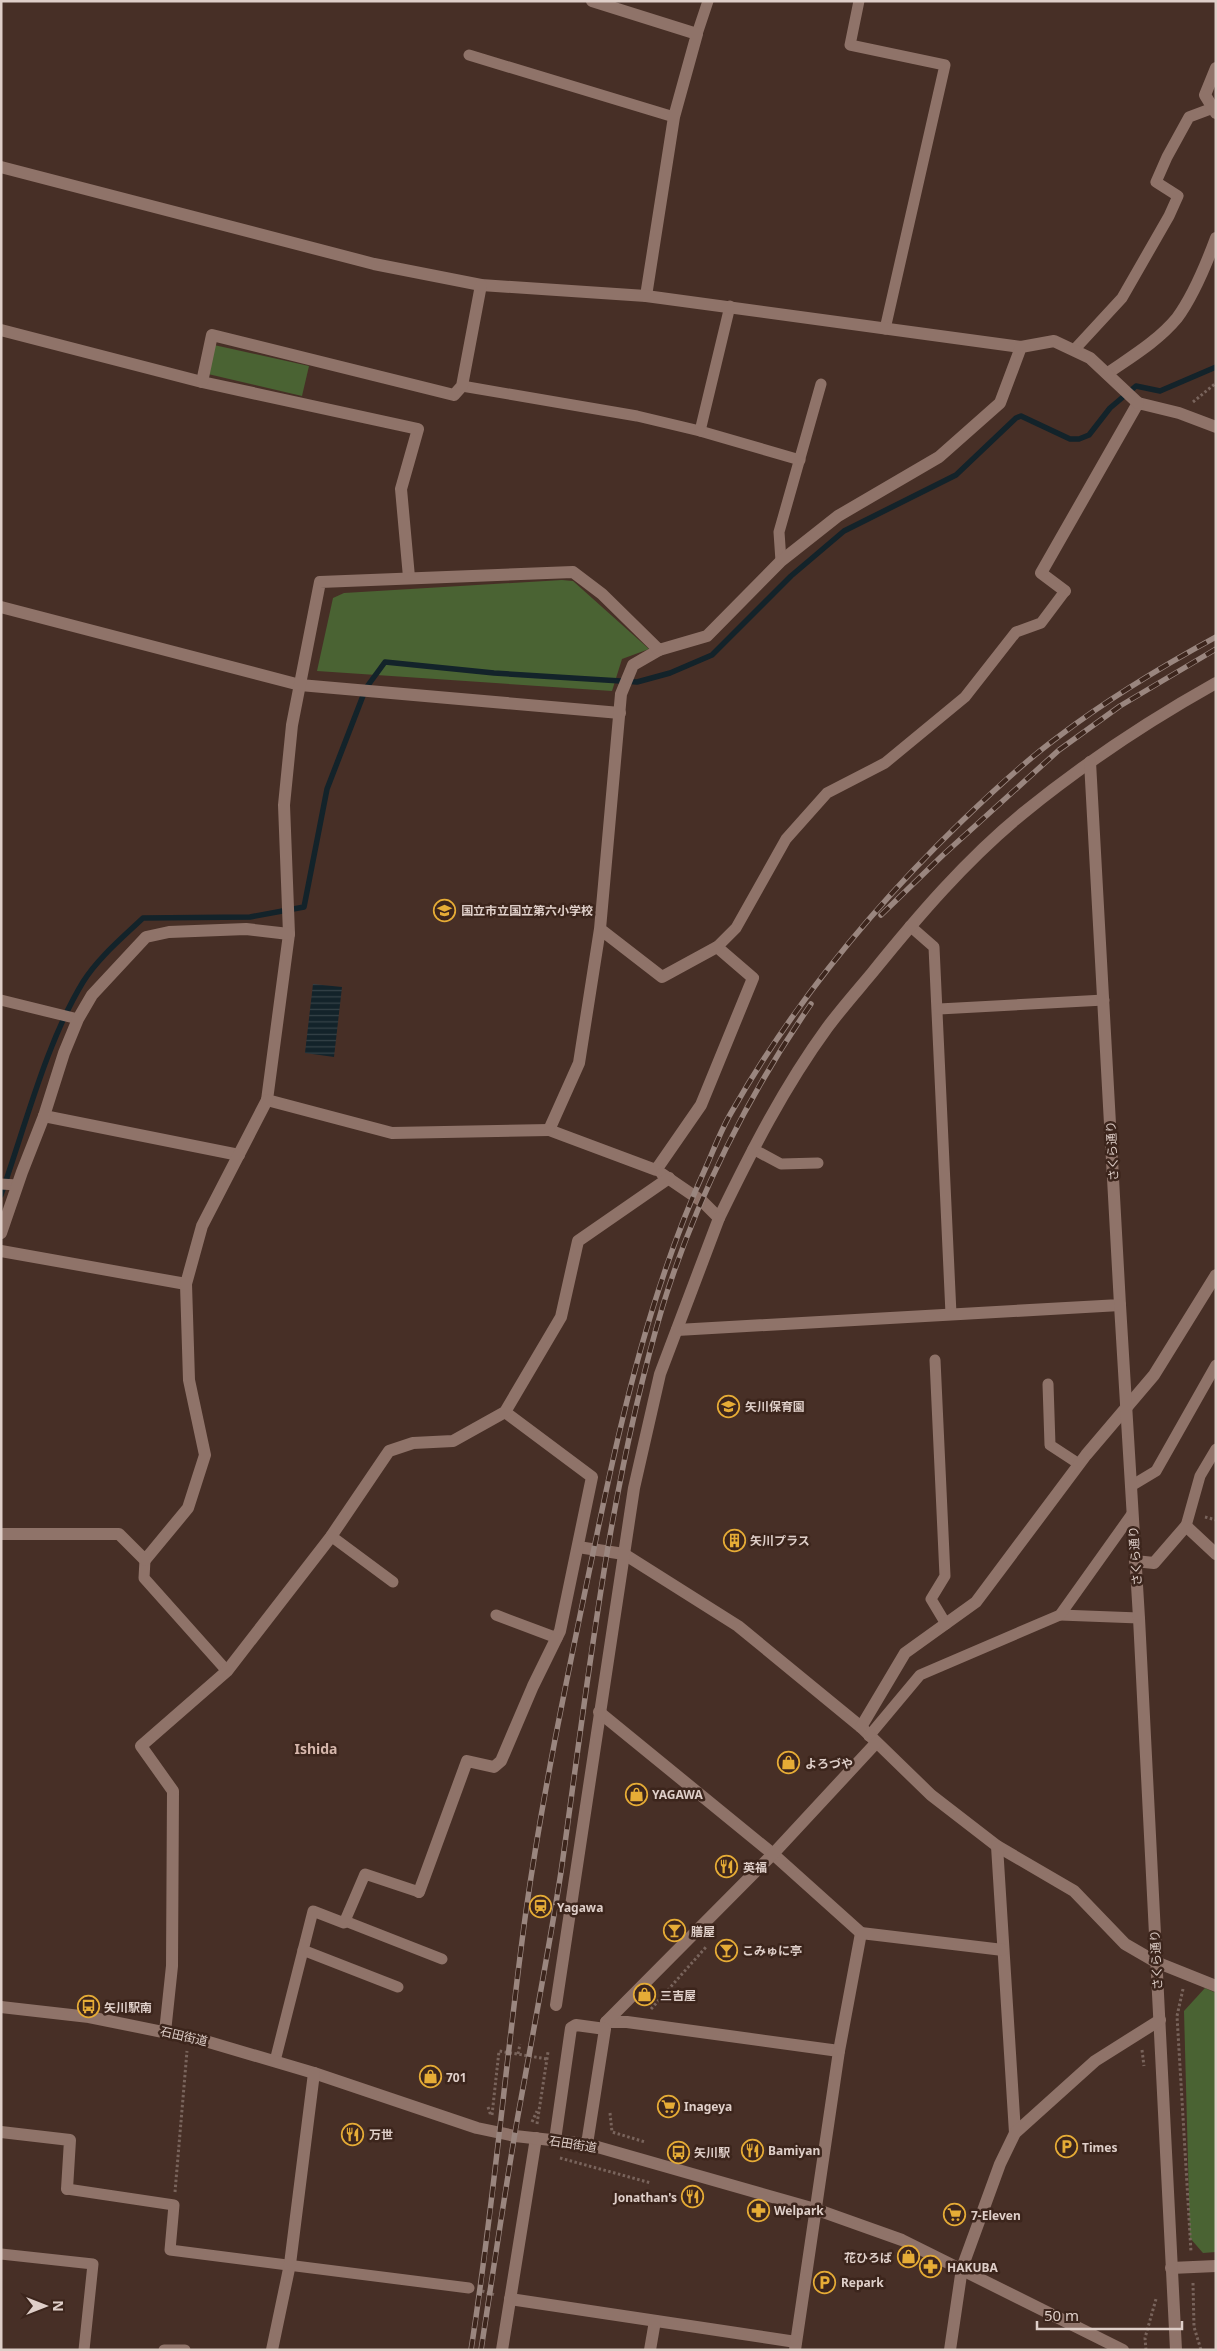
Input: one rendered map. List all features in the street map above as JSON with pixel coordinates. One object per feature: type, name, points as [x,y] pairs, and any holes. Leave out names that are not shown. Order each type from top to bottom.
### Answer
[{"type":"street","points":[[592,1],[697,34],[674,117],[646,296]]},
{"type":"street","points":[[1215,111],[1205,95],[1216,68]]},
{"type":"street","points":[[1,167],[374,264],[481,285],[646,296],[1021,347],[1054,341],[1090,358],[1137,403],[1179,413],[1216,427]]},
{"type":"street","points":[[1108,374],[1148,346],[1177,318],[1204,269],[1216,238]]},
{"type":"street","points":[[202,382],[212,335],[454,395],[462,386],[481,285]]},
{"type":"street","points":[[1,330],[202,382],[418,429],[401,489],[409,577]]},
{"type":"street","points":[[549,1130],[579,1064],[600,929],[620,713],[620,694],[633,665],[659,650],[707,636],[781,561],[838,516],[946,451],[1000,403],[1021,347]]},
{"type":"street","points":[[1065,590],[1041,573],[1137,403]]},
{"type":"street","points":[[1,1534],[119,1534],[146,1560],[188,1508],[205,1455],[189,1380],[186,1284],[202,1226],[267,1100],[289,934],[284,805],[292,725],[320,582],[572,572],[602,594],[659,650]]},
{"type":"street","points":[[1,606],[300,685],[620,713]]},
{"type":"street","points":[[556,2005],[634,1488],[660,1374],[719,1218],[753,1149],[782,1099],[828,1028],[910,926],[981,851],[1022,815],[1090,762],[1216,684]]},
{"type":"street","name":"さくら通り","points":[[1090,762],[1139,1618],[1176,2350]]},
{"type":"street","points":[[1,1233],[10,1185],[44,1116],[76,1018],[92,995],[146,937],[169,932],[246,929],[289,934]]},
{"type":"street","points":[[600,929],[662,977],[717,947],[753,978],[701,1105],[656,1170]]},
{"type":"street","points":[[267,1100],[392,1133],[549,1130],[656,1170],[703,1202],[719,1218]]},
{"type":"street","points":[[44,1116],[239,1155]]},
{"type":"street","points":[[165,2032],[172,1966],[172,1791],[141,1746],[227,1671],[331,1536],[389,1451],[413,1443],[453,1441],[505,1412],[561,1317],[578,1241],[668,1178]]},
{"type":"street","points":[[1,1251],[186,1284]]},
{"type":"street","points":[[587,2144],[606,2025],[773,1854],[869,1736],[905,1653],[976,1602],[1079,1464],[1154,1375],[1216,1275]]},
{"type":"street","points":[[677,1330],[1120,1305]]},
{"type":"street","points":[[419,1892],[467,1761],[494,1767],[501,1761],[533,1686],[557,1638],[592,1477],[505,1412]]},
{"type":"street","points":[[1135,1561],[1154,1563],[1186,1526],[1216,1554]]},
{"type":"street","points":[[578,1547],[624,1554],[738,1626],[869,1736],[931,1795],[997,1846],[1074,1891],[1125,1944],[1156,1962],[1216,1986]]},
{"type":"street","points":[[599,1712],[773,1854],[861,1933],[1004,1950]]},
{"type":"street","points":[[997,1846],[1015,2133]]},
{"type":"street","points":[[510,2299],[655,2321],[796,2346],[839,2051],[861,1933]]},
{"type":"street","name":"石田街道","points":[[1,2007],[89,2017],[165,2032],[275,2061],[477,2128],[587,2144],[815,2209],[902,2240],[962,2268],[1123,2350]]},
{"type":"street","points":[[950,2350],[962,2268],[1000,2164],[1015,2133],[1095,2061],[1160,2020]]},
{"type":"street","points":[[555,2140],[571,2028],[576,2025],[641,2024],[839,2051]]},
{"type":"street","points":[[272,2350],[290,2264],[314,2073]]},
{"type":"street","points":[[1,2132],[70,2140],[67,2189]]},
{"type":"street","points":[[502,2350],[536,2138]]},
{"type":"street","points":[[1171,2268],[1216,2266]]},
{"type":"street","points":[[650,2350],[655,2321]]},
{"type":"lane","points":[[697,34],[708,1]]},
{"type":"lane","points":[[859,1],[850,45],[945,65],[885,329]]},
{"type":"lane","points":[[469,55],[674,117]]},
{"type":"lane","points":[[1074,350],[1122,298],[1169,216],[1178,196],[1156,182],[1189,117],[1215,111]]},
{"type":"lane","points":[[700,431],[730,306]]},
{"type":"lane","points":[[781,561],[779,532],[821,384]]},
{"type":"lane","points":[[462,386],[637,416],[700,431],[800,460]]},
{"type":"lane","points":[[717,947],[736,928],[786,838],[827,793],[885,763],[965,697],[1016,632],[1040,623],[1065,590]]},
{"type":"lane","points":[[910,926],[934,947],[939,1009],[951,1314]]},
{"type":"lane","points":[[1,1000],[76,1018]]},
{"type":"lane","points":[[939,1009],[1104,1000]]},
{"type":"lane","points":[[753,1149],[781,1164],[818,1162]]},
{"type":"lane","points":[[935,1360],[945,1576],[931,1599],[946,1624]]},
{"type":"lane","points":[[1131,1486],[1156,1471],[1216,1365]]},
{"type":"lane","points":[[1048,1384],[1050,1445],[1079,1464]]},
{"type":"lane","points":[[1186,1526],[1200,1476],[1216,1449]]},
{"type":"lane","points":[[1060,1615],[1132,1514]]},
{"type":"lane","points":[[331,1536],[394,1582]]},
{"type":"lane","points":[[146,1560],[144,1578],[227,1671]]},
{"type":"lane","points":[[496,1615],[557,1638]]},
{"type":"lane","points":[[869,1736],[920,1675],[1060,1615],[1139,1618]]},
{"type":"lane","points":[[275,2061],[313,1911],[344,1924],[365,1874],[419,1892]]},
{"type":"lane","points":[[345,1921],[442,1959]]},
{"type":"lane","points":[[303,1950],[398,1987]]},
{"type":"lane","points":[[67,2189],[174,2205],[170,2250],[469,2288]]},
{"type":"lane","points":[[1,2254],[93,2264],[84,2350]]},
{"type":"lane","points":[[164,2350],[185,2350]]},
{"type":"path","points":[[1179,413],[1216,383]]},
{"type":"path","points":[[649,2012],[707,1945]]},
{"type":"path","points":[[1184,1993],[1177,2016],[1189,2241],[1192,2255]]},
{"type":"path","points":[[518,2054],[520,2044]]},
{"type":"path","points":[[178,2047],[193,2050]]},
{"type":"path","points":[[174,2205],[188,2049]]},
{"type":"path","points":[[483,2116],[491,2118],[499,2051],[547,2058]]},
{"type":"path","points":[[537,2124],[548,2052]]},
{"type":"path","points":[[611,2106],[609,2115],[612,2132],[648,2143]]},
{"type":"path","points":[[532,2124],[537,2111]]},
{"type":"path","points":[[524,2123],[537,2124],[542,2122]]},
{"type":"path","points":[[551,2156],[651,2183]]},
{"type":"path","points":[[1193,2282],[1194,2326],[1201,2350]]},
{"type":"path","points":[[469,2288],[510,2299]]},
{"type":"path","points":[[1146,2350],[1145,2338],[1151,2318]]},
{"type":"green space","points":[[214,345],[309,366],[302,396],[208,374]]},
{"type":"green space","points":[[562,580],[573,581],[649,649],[622,659],[612,691],[317,671],[333,598],[344,593]]},
{"type":"green space","points":[[1205,1988],[1216,1993],[1216,2252],[1203,2253],[1190,2238],[1184,2011]]},
{"type":"water","points":[[313,984],[342,987],[334,1057],[305,1053]]},
{"type":"waterway","points":[[1,1195],[37,1086],[58,1031],[83,982],[103,956],[143,918],[250,917],[304,907],[327,789],[366,688],[385,662],[494,673],[637,682],[670,673],[712,655],[791,576],[844,531],[956,475],[1016,418],[1021,416],[1070,439],[1079,439],[1089,435],[1110,408],[1136,386],[1160,391],[1216,367]]},
{"type":"railway","points":[[471,2350],[526,1911],[541,1816],[607,1487],[629,1393],[655,1301],[687,1211],[727,1119],[781,1034],[836,959],[897,888],[962,821],[997,788],[1058,737],[1135,684],[1216,637]]},
{"type":"railway","points":[[881,915],[943,855],[1059,750],[1120,706],[1216,649]]},
{"type":"railway","points":[[481,2350],[512,2150],[561,1872],[602,1586],[628,1444],[644,1374],[676,1265],[708,1187],[745,1111],[811,1004]]},
{"type":"place","name":"国立市立国立第六小学校","points":[[445,910]]},
{"type":"place","name":"矢川保育園","points":[[729,1406]]},
{"type":"place","name":"矢川プラス","points":[[734,1540]]},
{"type":"place","name":"よろづや","points":[[789,1763]]},
{"type":"place","name":"YAGAWA","points":[[636,1794]]},
{"type":"place","name":"英福","points":[[727,1867]]},
{"type":"place","name":"Yagawa","points":[[541,1907]]},
{"type":"place","name":"膳屋","points":[[675,1931]]},
{"type":"place","name":"こみゅに亭","points":[[726,1950]]},
{"type":"place","name":"三吉屋","points":[[644,1995]]},
{"type":"place","name":"矢川駅南","points":[[88,2007]]},
{"type":"place","name":"701","points":[[430,2077]]},
{"type":"place","name":"Inageya","points":[[668,2106]]},
{"type":"place","name":"万世","points":[[353,2134]]},
{"type":"place","name":"Times","points":[[1066,2147]]},
{"type":"place","name":"Bamiyan","points":[[752,2150]]},
{"type":"place","name":"矢川駅","points":[[678,2152]]},
{"type":"place","name":"Jonathan's","points":[[693,2197]]},
{"type":"place","name":"Welpark","points":[[758,2210]]},
{"type":"place","name":"7-Eleven","points":[[955,2215]]},
{"type":"place","name":"花ひろば","points":[[908,2257]]},
{"type":"place","name":"HAKUBA","points":[[931,2267]]},
{"type":"place","name":"Repark","points":[[825,2282]]},
{"type":"district","name":"Ishida","points":[[316,1748]]}]
